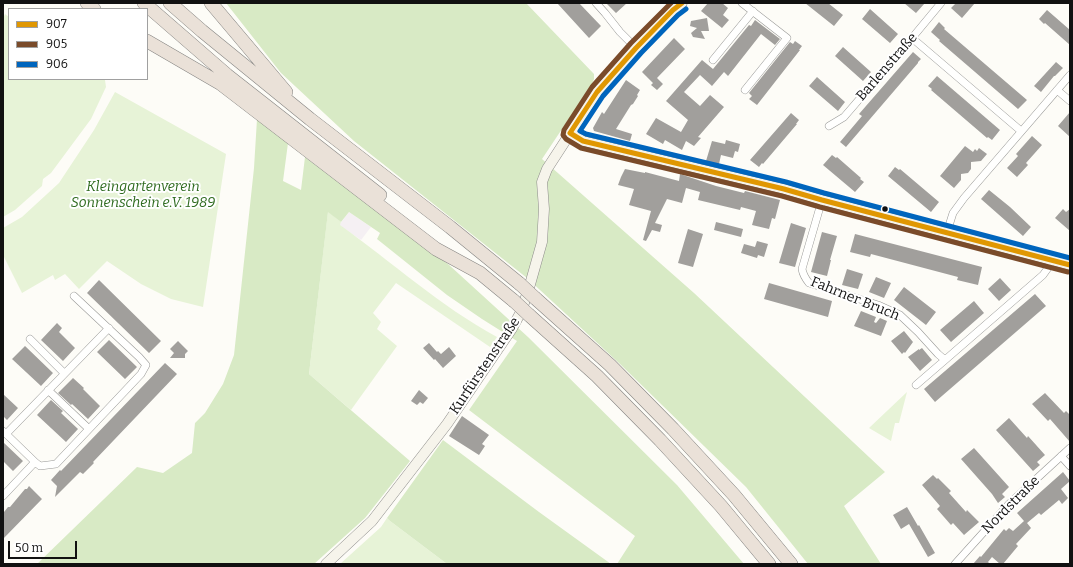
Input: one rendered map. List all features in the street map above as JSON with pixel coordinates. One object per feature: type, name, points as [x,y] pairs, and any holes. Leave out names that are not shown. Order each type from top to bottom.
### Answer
[{"type":"highway","points":[[144,3],[227,75],[480,273],[530,315],[597,376],[660,440],[721,506],[769,564]]},
{"type":"highway","points":[[170,3],[310,119],[520,284],[610,365],[673,429],[734,495],[791,564]]},
{"type":"highway","points":[[211,3],[310,119]]},
{"type":"highway","points":[[148,42],[221,84],[436,249],[476,270]]},
{"type":"street","points":[[596,3],[620,32],[636,48]]},
{"type":"street","name":"Kurfürstenstraße","points":[[326,564],[372,521],[446,424],[512,330],[523,306],[542,242],[544,209],[542,182],[547,169],[598,92],[636,48],[673,10],[682,3]]},
{"type":"street","points":[[742,3],[787,38],[745,90]]},
{"type":"street","name":"Barlenstraße","points":[[829,126],[844,117],[941,3]]},
{"type":"street","points":[[713,60],[753,11]]},
{"type":"street","points":[[912,38],[1021,131]]},
{"type":"street","points":[[946,232],[953,213],[964,198],[1070,75]]},
{"type":"street","points":[[1057,90],[1070,100]]},
{"type":"street","points":[[570,133],[583,141],[784,189],[1070,265]]},
{"type":"street","name":"Fahrner Bruch","points":[[822,200],[802,269],[803,275],[809,283],[878,305],[900,315],[945,360]]},
{"type":"street","points":[[916,384],[1043,275],[1051,260]]},
{"type":"street","points":[[74,296],[109,328],[139,356],[146,365],[141,374],[56,464],[40,466],[5,432],[109,328]]},
{"type":"street","points":[[30,339],[64,373]]},
{"type":"street","points":[[48,390],[89,429]]},
{"type":"street","name":"Nordstraße","points":[[954,564],[1009,504],[1070,448]]},
{"type":"street","points":[[1061,456],[1070,466]]},
{"type":"street","points":[[3,496],[35,462]]},
{"type":"shaded area","points":[[349,212],[371,227],[361,240],[339,225]]},
{"type":"green space","points":[[226,3],[526,3],[594,74],[592,84],[542,159],[694,293],[885,472],[844,506],[881,564],[808,564],[746,487],[620,364],[527,278],[354,141],[281,73]]},
{"type":"green space","name":"Kleingartenverein Sonnenschein e.V. 1989","points":[[5,14],[8,16],[8,80],[105,80],[106,87],[91,119],[51,173],[43,179],[42,186],[15,210],[3,217],[3,19]]},
{"type":"green space","name":"Kleingartenverein Sonnenschein e.V. 1989","points":[[115,92],[226,154],[203,307],[171,299],[141,284],[107,261],[79,289],[65,274],[55,280],[53,275],[22,293],[3,255],[3,228],[22,217],[59,183],[94,130]]},
{"type":"green space","points":[[257,119],[288,143],[283,181],[301,190],[305,157],[448,264],[528,337],[677,485],[744,564],[617,564],[635,536],[469,410],[517,341],[447,295],[377,239],[380,233],[349,212],[341,222],[328,212],[309,374],[410,461],[365,518],[314,564],[37,564],[137,467],[163,473],[192,453],[195,423],[205,413],[223,384],[234,355],[254,168]]},
{"type":"green space","points":[[328,211],[341,222],[340,225],[436,298],[476,325],[497,337],[490,347],[396,283],[373,313],[381,322],[377,329],[397,346],[351,410],[309,374]]},
{"type":"green space","points":[[907,392],[899,423],[895,423],[891,441],[869,428]]},
{"type":"green space","points":[[443,440],[611,564],[447,564],[387,518]]},
{"type":"green space","points":[[387,518],[447,564],[340,564],[381,527]]},
{"type":"building","points":[[557,3],[579,3],[601,26],[589,38]]},
{"type":"building","points":[[606,3],[627,3],[616,13]]},
{"type":"building","points":[[708,3],[722,3],[728,8],[723,15],[729,20],[722,28],[701,11]]},
{"type":"building","points":[[805,3],[828,3],[843,15],[834,26]]},
{"type":"building","points":[[904,3],[925,3],[916,13]]},
{"type":"building","points":[[956,3],[975,3],[962,18],[951,8]]},
{"type":"building","points":[[870,9],[898,34],[890,43],[862,19]]},
{"type":"building","points":[[1047,10],[1070,30],[1070,45],[1039,19]]},
{"type":"building","points":[[707,18],[709,31],[701,31],[705,39],[693,37],[691,33],[697,28],[690,26],[691,21]]},
{"type":"building","points":[[755,20],[780,39],[775,45],[761,34],[728,76],[724,72],[712,86],[700,75],[684,92],[700,106],[710,95],[724,107],[698,137],[701,138],[694,146],[686,141],[682,150],[665,140],[663,144],[646,134],[656,118],[681,132],[688,120],[666,101],[702,60],[713,69],[749,25],[751,26]]},
{"type":"building","points":[[939,22],[945,28],[944,29],[1027,100],[1018,109],[939,41],[940,40],[931,32]]},
{"type":"building","points":[[674,38],[685,49],[657,78],[663,84],[657,90],[651,85],[653,83],[642,72]]},
{"type":"building","points":[[795,41],[802,46],[800,50],[757,105],[749,99],[752,96],[749,93],[790,42],[793,44]]},
{"type":"building","points":[[843,47],[871,72],[863,81],[835,56]]},
{"type":"building","points":[[913,52],[921,59],[846,147],[840,142],[862,116],[859,114]]},
{"type":"building","points":[[1056,62],[1063,68],[1054,76],[1041,92],[1034,86]]},
{"type":"building","points":[[937,76],[1000,130],[992,140],[988,137],[987,138],[931,90],[932,89],[928,86]]},
{"type":"building","points":[[817,77],[845,102],[838,111],[809,86]]},
{"type":"building","points":[[626,80],[640,90],[637,95],[638,96],[616,129],[632,134],[630,141],[594,131],[593,128],[602,112],[604,114]]},
{"type":"building","points":[[1070,112],[1070,137],[1058,126]]},
{"type":"building","points":[[791,113],[799,120],[797,124],[759,167],[750,160]]},
{"type":"building","points":[[1032,136],[1042,145],[1026,163],[1028,165],[1017,177],[1007,168],[1018,156],[1016,154]]},
{"type":"building","points":[[726,140],[740,144],[738,152],[735,151],[733,158],[721,155],[719,164],[706,161],[712,141],[725,144]]},
{"type":"building","points":[[965,146],[973,152],[975,149],[977,151],[979,148],[987,154],[981,161],[971,162],[971,169],[968,173],[961,174],[961,180],[954,188],[940,176]]},
{"type":"building","points":[[832,155],[836,158],[837,157],[864,182],[855,192],[823,165]]},
{"type":"building","points":[[895,167],[899,170],[900,169],[939,202],[931,212],[888,176]]},
{"type":"building","points":[[625,169],[645,172],[679,181],[680,174],[716,186],[744,193],[745,191],[780,200],[775,219],[772,218],[769,229],[752,225],[756,211],[741,207],[740,210],[698,200],[700,192],[686,188],[682,203],[667,199],[655,223],[662,225],[660,232],[652,230],[646,241],[643,240],[651,211],[629,205],[634,189],[618,185]]},
{"type":"building","points":[[989,190],[1031,227],[1023,236],[981,199]]},
{"type":"building","points":[[1063,209],[1066,212],[1070,209],[1070,231],[1055,218]]},
{"type":"building","points":[[716,222],[743,229],[741,237],[714,230]]},
{"type":"building","points":[[791,223],[806,228],[795,267],[779,263]]},
{"type":"building","points":[[688,229],[703,234],[693,267],[678,263]]},
{"type":"building","points":[[822,232],[837,236],[827,276],[811,272]]},
{"type":"building","points":[[855,234],[982,267],[978,285],[957,280],[958,277],[871,254],[870,257],[850,252]]},
{"type":"building","points":[[757,241],[768,244],[764,257],[758,255],[757,258],[741,253],[744,244],[755,247]]},
{"type":"building","points":[[847,269],[863,274],[858,289],[842,285]]},
{"type":"building","points":[[876,277],[891,283],[884,298],[869,292]]},
{"type":"building","points":[[1000,278],[1011,290],[999,301],[988,289]]},
{"type":"building","points":[[99,280],[161,341],[149,353],[87,293]]},
{"type":"building","points":[[769,283],[832,301],[828,317],[764,299]]},
{"type":"building","points":[[904,287],[936,312],[926,325],[894,300]]},
{"type":"building","points":[[1035,294],[1046,306],[935,402],[924,389]]},
{"type":"building","points":[[974,301],[984,313],[951,342],[940,330]]},
{"type":"building","points":[[861,311],[876,317],[874,322],[876,323],[880,318],[887,321],[881,336],[854,326]]},
{"type":"building","points":[[57,323],[62,328],[59,332],[75,348],[63,361],[41,340]]},
{"type":"building","points":[[904,331],[913,342],[905,353],[904,352],[902,354],[891,341]]},
{"type":"building","points":[[109,340],[137,367],[125,379],[97,352]]},
{"type":"building","points":[[178,341],[188,351],[185,354],[185,358],[170,358],[174,353],[170,349]]},
{"type":"building","points":[[429,343],[437,352],[438,351],[441,354],[449,347],[456,356],[443,368],[423,348]]},
{"type":"building","points":[[25,346],[53,373],[41,386],[12,359]]},
{"type":"building","points":[[922,348],[932,360],[920,371],[908,357]]},
{"type":"building","points":[[165,363],[177,374],[93,462],[94,463],[83,474],[80,472],[55,497],[57,486],[51,480]]},
{"type":"building","points":[[73,378],[100,406],[88,419],[58,393]]},
{"type":"building","points":[[419,390],[428,398],[423,404],[420,402],[417,405],[411,401]]},
{"type":"building","points":[[1045,393],[1064,413],[1066,411],[1070,415],[1070,442],[1050,419],[1048,421],[1032,404]]},
{"type":"building","points":[[3,394],[18,408],[7,420],[3,416]]},
{"type":"building","points":[[51,400],[63,411],[61,413],[78,429],[66,442],[37,415]]},
{"type":"building","points":[[462,416],[489,435],[482,444],[485,446],[479,455],[449,436]]},
{"type":"building","points":[[1009,418],[1045,455],[1037,462],[1040,465],[1033,471],[996,430]]},
{"type":"building","points":[[3,442],[23,461],[13,471],[3,461]]},
{"type":"building","points":[[974,448],[1009,487],[1002,494],[1005,497],[998,503],[992,494],[961,459]]},
{"type":"building","points":[[1063,472],[1070,481],[1061,489],[1068,498],[1062,504],[1059,500],[1041,515],[1039,513],[1027,523],[1031,528],[1016,544],[1018,546],[1003,564],[1000,564],[992,557],[988,562],[990,564],[973,564],[980,556],[981,557],[1004,529],[1006,531],[1009,528],[1013,531],[1024,521],[1017,513]]},
{"type":"building","points":[[933,475],[951,491],[949,493],[966,512],[967,510],[979,522],[964,535],[953,523],[951,525],[937,509],[940,506],[922,485]]},
{"type":"building","points":[[29,486],[42,499],[3,539],[4,512]]},
{"type":"building","points":[[907,507],[935,553],[928,557],[909,524],[901,529],[893,515]]},
{"type":"transit line","name":"905","points":[[671,3],[631,43],[592,87],[564,130],[563,135],[566,139],[581,148],[782,196],[1068,272]]},
{"type":"transit line","name":"907","points":[[570,133],[597,92],[636,48],[673,10],[682,3]]},
{"type":"transit line","name":"906","points":[[686,9],[678,15],[641,53],[603,96],[580,131],[586,134],[786,182],[1070,258]]},
{"type":"transit line","name":"907","points":[[570,133],[583,141],[784,189],[1070,265]]}]
